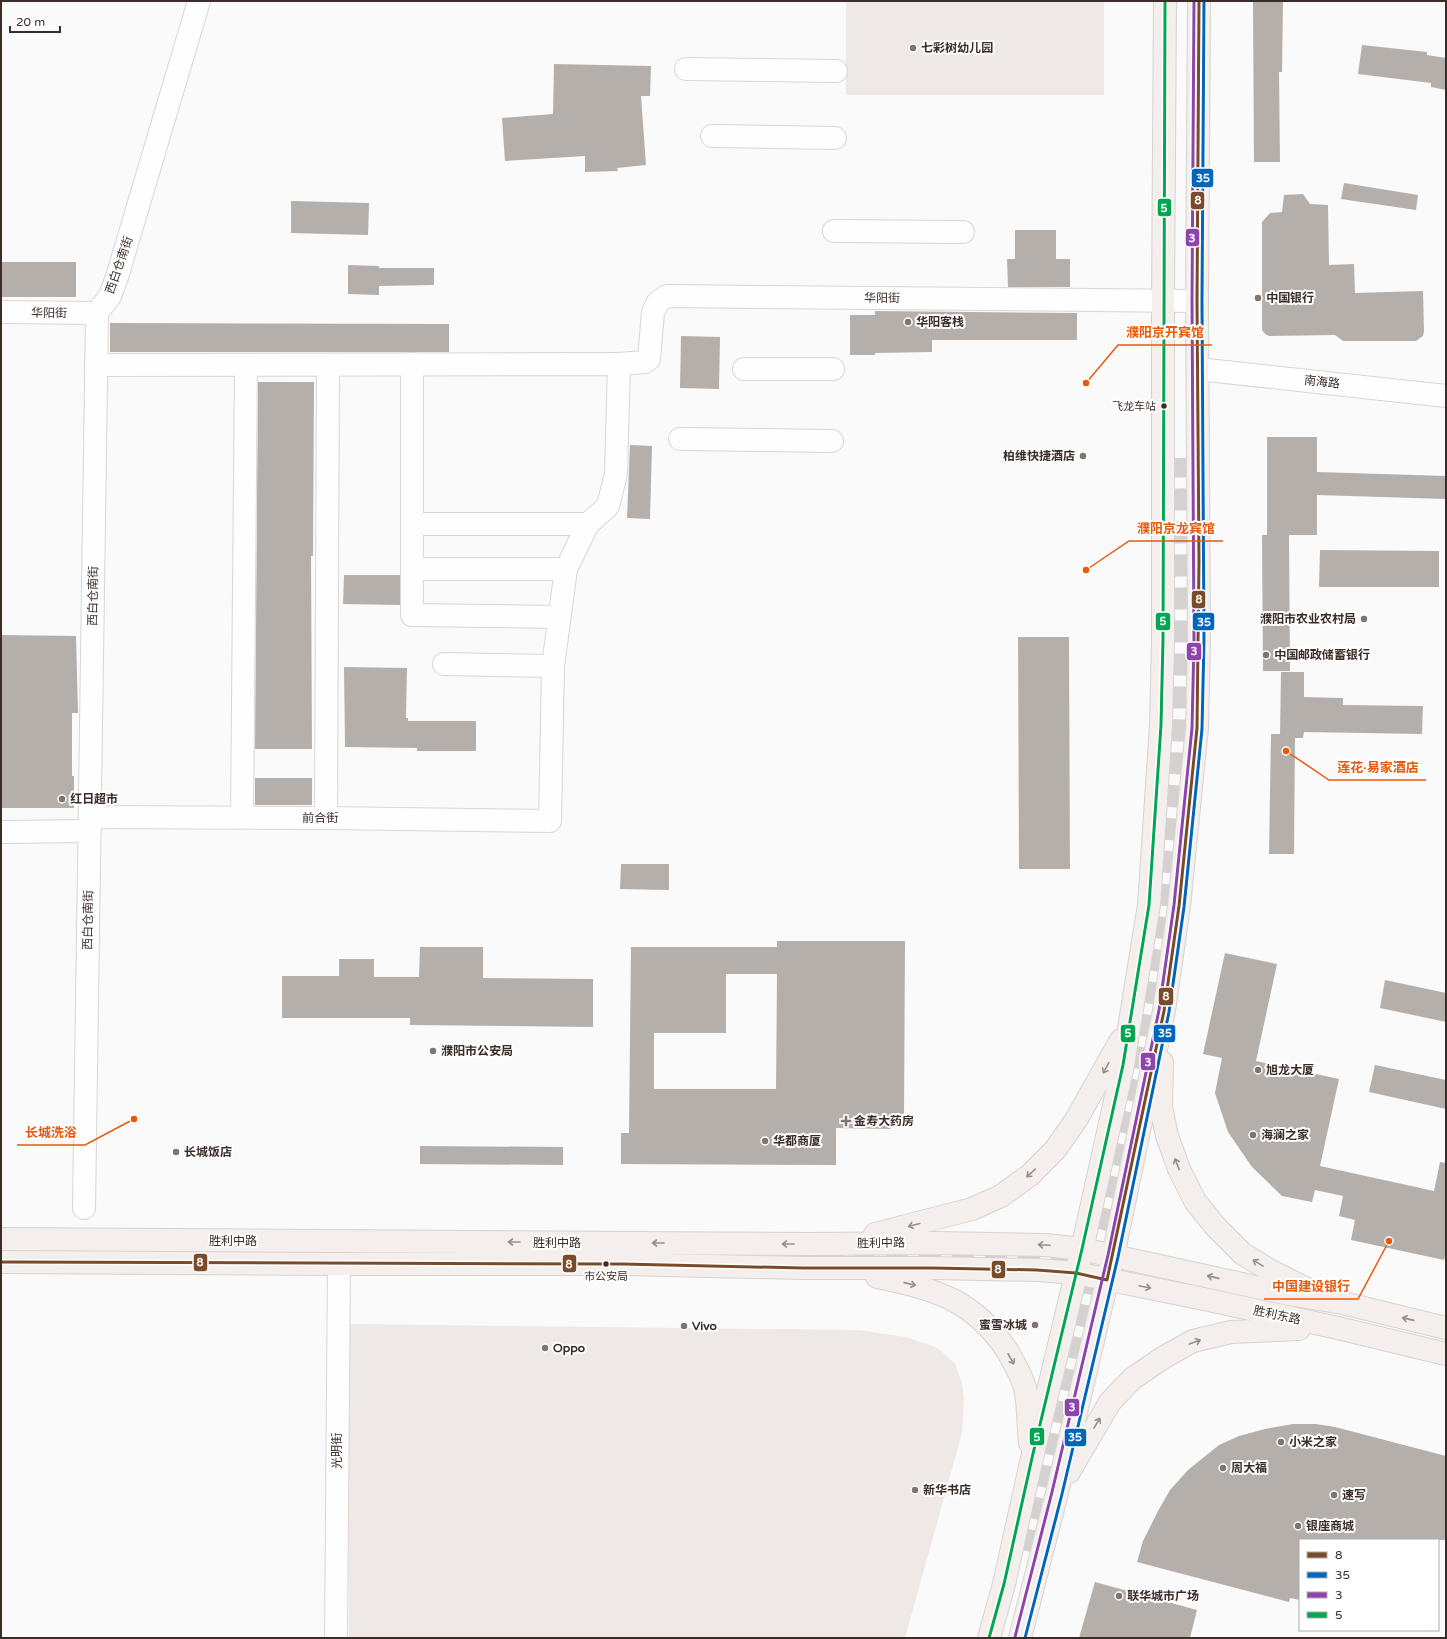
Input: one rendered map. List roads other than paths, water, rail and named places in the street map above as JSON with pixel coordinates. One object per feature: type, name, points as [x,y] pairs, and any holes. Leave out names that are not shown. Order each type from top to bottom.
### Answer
[{"type":"main road","points":[[989,1638],[1004,1584],[1123,1065],[1149,906],[1161,725],[1164,558],[1163,301],[1165,1]]},
{"type":"main road","points":[[1020,1638],[1113,1256],[1164,1011],[1179,906],[1197,728],[1199,560],[1197,301],[1199,1]]},
{"type":"main road","points":[[1164,1011],[1161,1107],[1167,1136],[1195,1201],[1215,1226],[1243,1254],[1301,1287],[1343,1303]]},
{"type":"main road","points":[[811,1244],[876,1234],[912,1226],[972,1209],[1001,1196],[1030,1175],[1055,1150],[1076,1120],[1131,1021]]},
{"type":"main road","name":"胜利中路","points":[[1,1238],[811,1244],[946,1243],[1045,1245],[1082,1249],[1113,1256]]},
{"type":"main road","name":"胜利东路","points":[[1113,1256],[1288,1294],[1343,1303],[1446,1328]]},
{"type":"main road","name":"胜利中路","points":[[1,1262],[622,1264],[803,1268],[941,1268],[1037,1270],[1076,1273],[1107,1280]]},
{"type":"main road","points":[[803,1268],[871,1276],[915,1285],[952,1299],[980,1317],[1000,1339],[1013,1360],[1025,1388],[1032,1458]]},
{"type":"main road","name":"胜利东路","points":[[1107,1280],[1338,1328],[1446,1354]]},
{"type":"main road","points":[[1056,1493],[1110,1402],[1132,1379],[1161,1359],[1194,1341],[1231,1332],[1268,1329],[1338,1328]]},
{"type":"street","name":"西白仓南街","points":[[84,1208],[97,313],[110,296],[117,278],[199,1]]},
{"type":"street","points":[[686,69],[836,71]]},
{"type":"street","points":[[712,136],[835,138]]},
{"type":"street","points":[[834,231],[963,232]]},
{"type":"street","name":"华阳街","points":[[619,364],[645,362],[649,359],[653,312],[658,302],[667,296],[1197,301]]},
{"type":"street","name":"华阳街","points":[[1,312],[97,313]]},
{"type":"street","points":[[412,364],[412,615],[559,617]]},
{"type":"street","points":[[96,365],[619,364],[616,474],[608,506],[588,524],[566,569],[553,666],[444,664]]},
{"type":"street","points":[[242,818],[246,365]]},
{"type":"street","points":[[326,818],[328,365]]},
{"type":"street","points":[[744,369],[832,369]]},
{"type":"street","name":"南海路","points":[[1198,369],[1446,396]]},
{"type":"street","points":[[680,438],[832,441]]},
{"type":"street","points":[[412,524],[588,524]]},
{"type":"street","points":[[412,569],[566,569]]},
{"type":"street","name":"前合街","points":[[1,832],[90,824],[242,818],[550,821],[553,666]]},
{"type":"street","name":"光明街","points":[[336,1638],[339,1264]]},
{"type":"tunnel","points":[[1031,1552],[1090,1264],[1141,1048],[1164,911],[1177,766],[1181,626],[1177,458]]},
{"type":"tunnel","points":[[820,1255],[1044,1259],[1090,1264]]},
{"type":"place","name":"七彩树幼儿园","points":[[913,48]]},
{"type":"place","name":"中国银行","points":[[1258,298]]},
{"type":"place","name":"华阳客栈","points":[[908,322]]},
{"type":"place","name":"濮阳京开宾馆","points":[[1086,383]]},
{"type":"place","name":"飞龙车站","points":[[1164,406]]},
{"type":"place","name":"柏维快捷酒店","points":[[1083,456]]},
{"type":"place","name":"濮阳京龙宾馆","points":[[1086,570]]},
{"type":"place","name":"濮阳市农业农村局","points":[[1364,619]]},
{"type":"place","name":"中国邮政储蓄银行","points":[[1266,655]]},
{"type":"place","name":"莲花·易家酒店","points":[[1286,751]]},
{"type":"place","name":"红日超市","points":[[62,799]]},
{"type":"place","name":"濮阳市公安局","points":[[433,1051]]},
{"type":"place","name":"旭龙大厦","points":[[1258,1070]]},
{"type":"place","name":"长城洗浴","points":[[134,1119]]},
{"type":"place","name":"金寿大药房","points":[[846,1121]]},
{"type":"place","name":"海澜之家","points":[[1253,1135]]},
{"type":"place","name":"华都商厦","points":[[765,1141]]},
{"type":"place","name":"长城饭店","points":[[176,1152]]},
{"type":"place","name":"中国建设银行","points":[[1389,1241]]},
{"type":"place","name":"市公安局","points":[[606,1264]]},
{"type":"place","name":"蜜雪冰城","points":[[1035,1325]]},
{"type":"place","name":"Vivo","points":[[684,1326]]},
{"type":"place","name":"Oppo","points":[[545,1348]]},
{"type":"place","name":"小米之家","points":[[1281,1442]]},
{"type":"place","name":"周大福","points":[[1223,1468]]},
{"type":"place","name":"新华书店","points":[[915,1490]]},
{"type":"place","name":"速写","points":[[1334,1495]]},
{"type":"place","name":"银座商城","points":[[1298,1526]]},
{"type":"place","name":"联华城市广场","points":[[1119,1596]]}]
